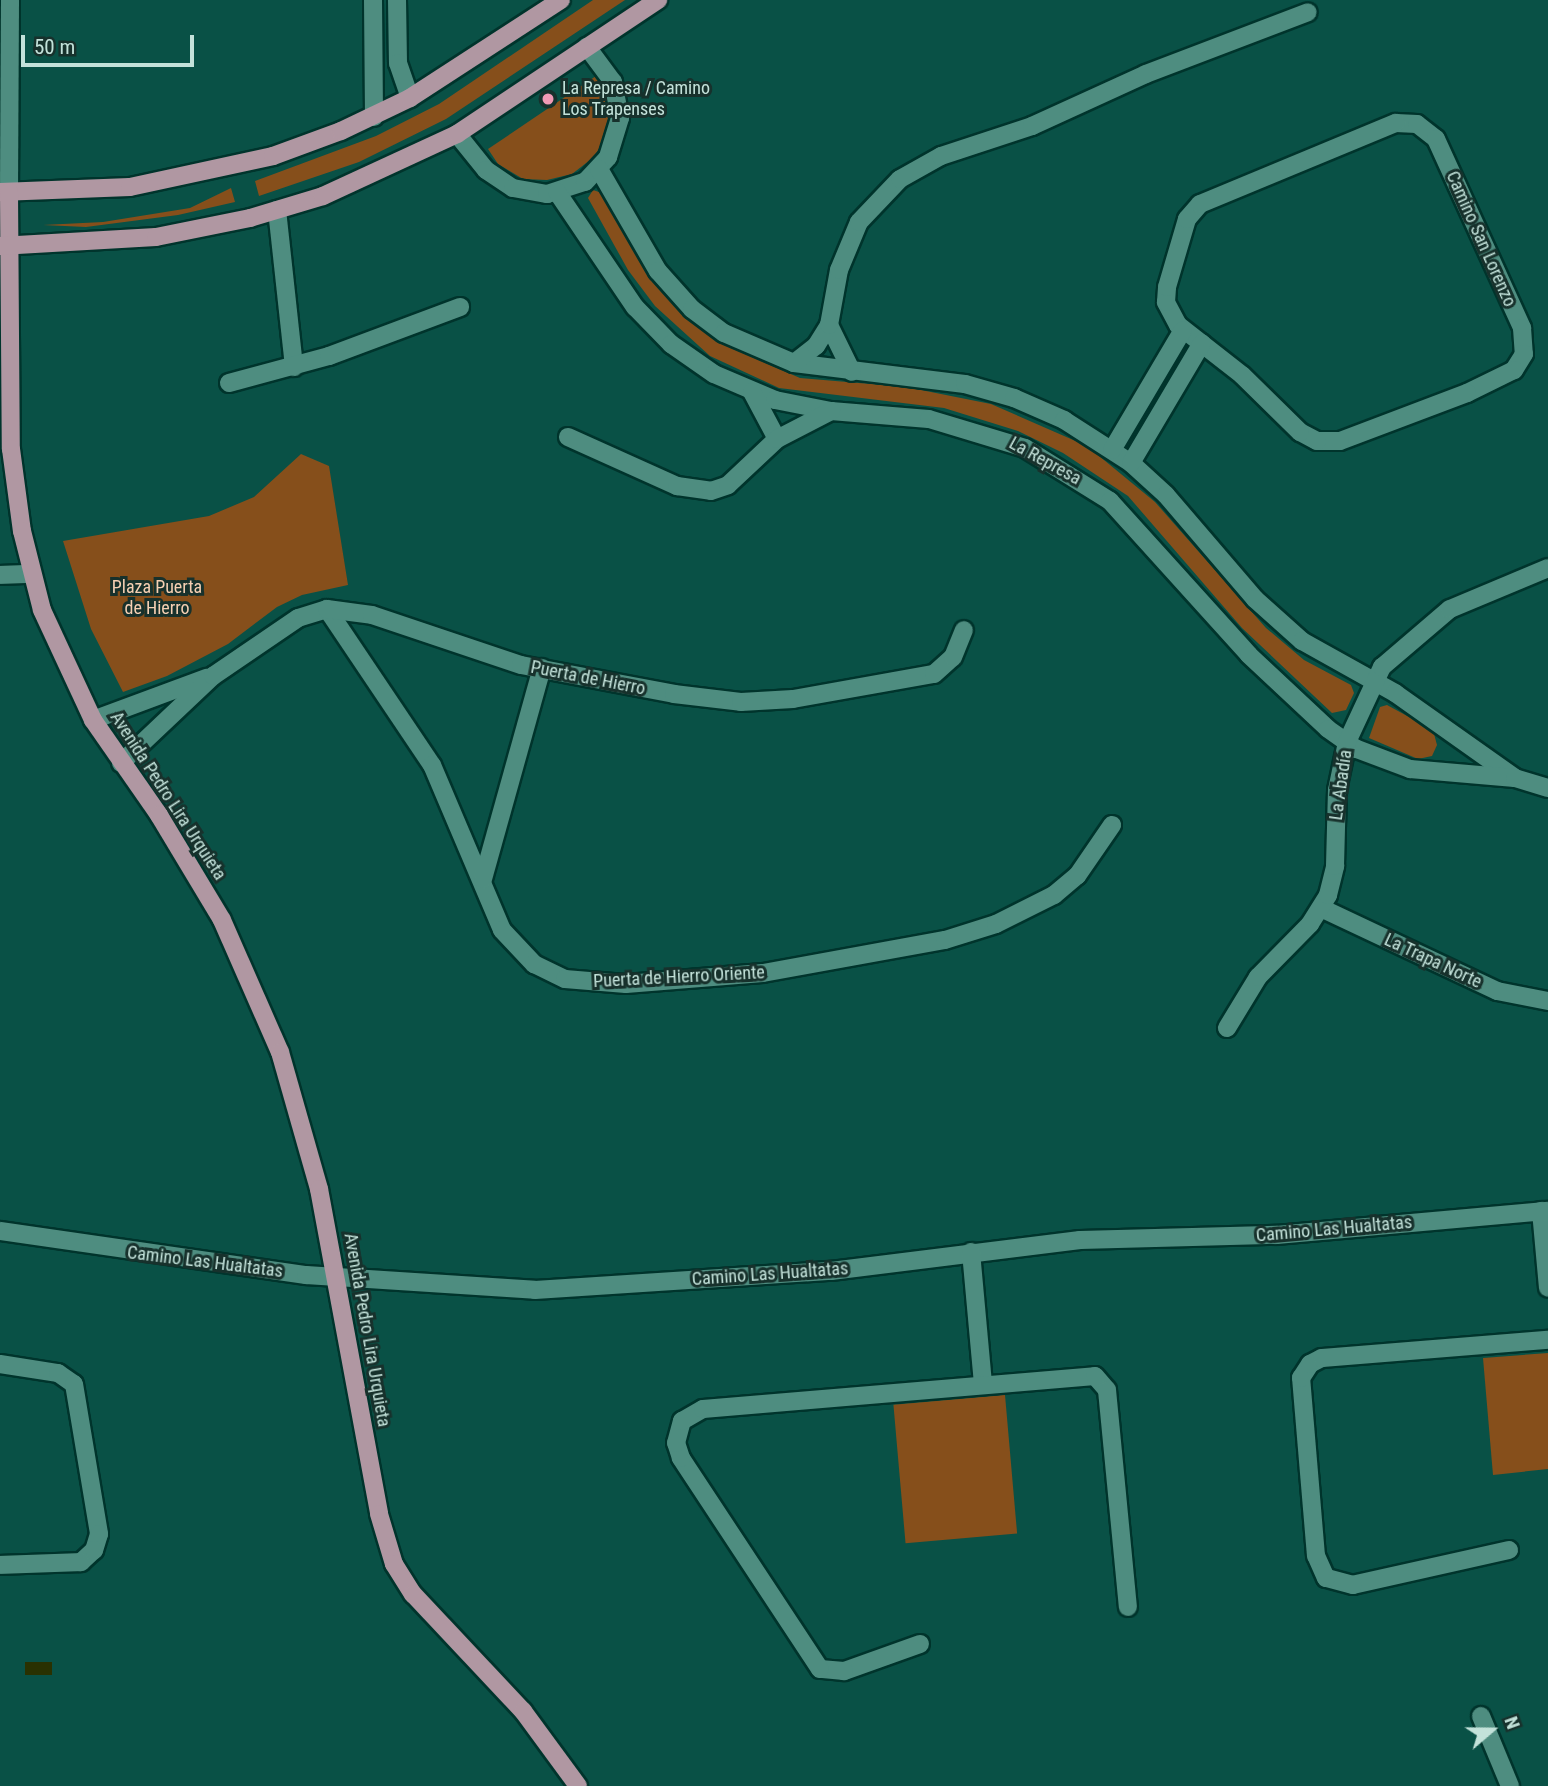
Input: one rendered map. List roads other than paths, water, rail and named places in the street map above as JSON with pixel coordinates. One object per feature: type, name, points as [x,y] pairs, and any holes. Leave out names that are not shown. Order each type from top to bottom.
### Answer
[{"type":"main road","points":[[5,192],[91,191],[202,175],[273,156],[374,117],[410,98],[561,0]]},
{"type":"main road","points":[[4,246],[156,237],[277,210],[370,177],[457,134],[658,0]]},
{"type":"main road","name":"Avenida Pedro Lira Urquieta","points":[[5,192],[4,246],[11,449],[31,574],[55,644],[93,720],[192,867],[261,1003],[302,1123],[337,1278],[379,1514],[394,1563],[413,1594],[509,1695],[578,1786]]},
{"type":"street","name":"Avenida Pedro Lira Urquieta","points":[[5,192],[10,0]]},
{"type":"street","points":[[373,0],[374,117]]},
{"type":"street","points":[[397,0],[398,63],[410,98]]},
{"type":"street","points":[[794,363],[816,345],[829,325],[850,238],[869,208],[900,179],[941,156],[1032,126],[1146,74],[1308,12]]},
{"type":"street","points":[[457,134],[486,170],[513,188],[539,194],[557,192],[585,182],[599,169],[614,144],[620,104],[608,74],[587,47]]},
{"type":"street","name":"Camino San Lorenzo","points":[[1407,122],[1425,128],[1436,139],[1525,345],[1520,363],[1507,375],[1396,422],[1329,443],[1300,432],[1242,375],[1202,343],[1184,330],[1169,312],[1166,294],[1193,211],[1222,194],[1407,122]]},
{"type":"street","name":"La Represa","points":[[599,169],[642,248],[692,309],[744,344],[794,363],[852,372],[940,379],[1002,394],[1064,420],[1131,463],[1183,512],[1279,622],[1318,652],[1374,681],[1515,778]]},
{"type":"street","name":"La Represa","points":[[557,192],[652,326],[690,359],[752,391],[831,411],[929,419],[978,430],[1036,454],[1092,487],[1149,539],[1249,655],[1347,742],[1368,755],[1410,769],[1515,778],[1548,788]]},
{"type":"street","points":[[277,210],[294,367]]},
{"type":"street","points":[[229,383],[294,367],[460,307]]},
{"type":"street","points":[[829,325],[852,372]]},
{"type":"street","points":[[1112,450],[1184,330]]},
{"type":"street","points":[[1131,463],[1202,343]]},
{"type":"street","points":[[752,391],[777,439]]},
{"type":"street","points":[[568,437],[677,486],[704,491],[728,485],[777,439],[831,411]]},
{"type":"street","name":"La Abadía","points":[[1227,1028],[1258,977],[1321,908],[1335,866],[1337,790],[1347,742],[1374,681],[1388,661],[1443,614],[1548,568]]},
{"type":"street","points":[[0,575],[31,574]]},
{"type":"street","name":"Puerta de Hierro","points":[[121,763],[212,676],[298,618],[327,609],[372,615],[499,660],[698,698],[776,701],[934,674],[953,657],[964,630]]},
{"type":"street","name":"Puerta de Hierro Oriente","points":[[327,609],[432,765],[510,942],[549,973],[608,984],[704,979],[878,956],[996,924],[1063,889],[1088,862],[1112,825]]},
{"type":"street","points":[[483,879],[542,668]]},
{"type":"street","name":"Puerta de Hierro","points":[[93,720],[212,676]]},
{"type":"street","name":"La Trapa Norte","points":[[1321,908],[1497,991],[1548,1001]]},
{"type":"street","name":"Camino Las Hualtatas","points":[[0,1231],[156,1257],[337,1278],[535,1290],[831,1271],[971,1251],[1080,1240],[1321,1232],[1544,1211],[1548,1288]]},
{"type":"street","points":[[971,1251],[983,1383]]},
{"type":"street","points":[[1509,1550],[1353,1585],[1326,1578],[1316,1556],[1301,1378],[1310,1364],[1322,1358],[1548,1340]]},
{"type":"street","points":[[0,1363],[58,1373],[74,1384],[99,1534],[94,1550],[81,1562],[0,1565]]},
{"type":"street","points":[[920,1644],[844,1671],[820,1669],[681,1458],[676,1443],[678,1428],[688,1415],[703,1409],[1083,1374],[1104,1384],[1128,1607]]},
{"type":"street","points":[[1481,1716],[1510,1786]]},
{"type":"place","name":"La Represa / Camino Los Trapenses","points":[[548,99]]},
{"type":"park label","name":"Plaza Puerta de Hierro","points":[[157,598]]}]
